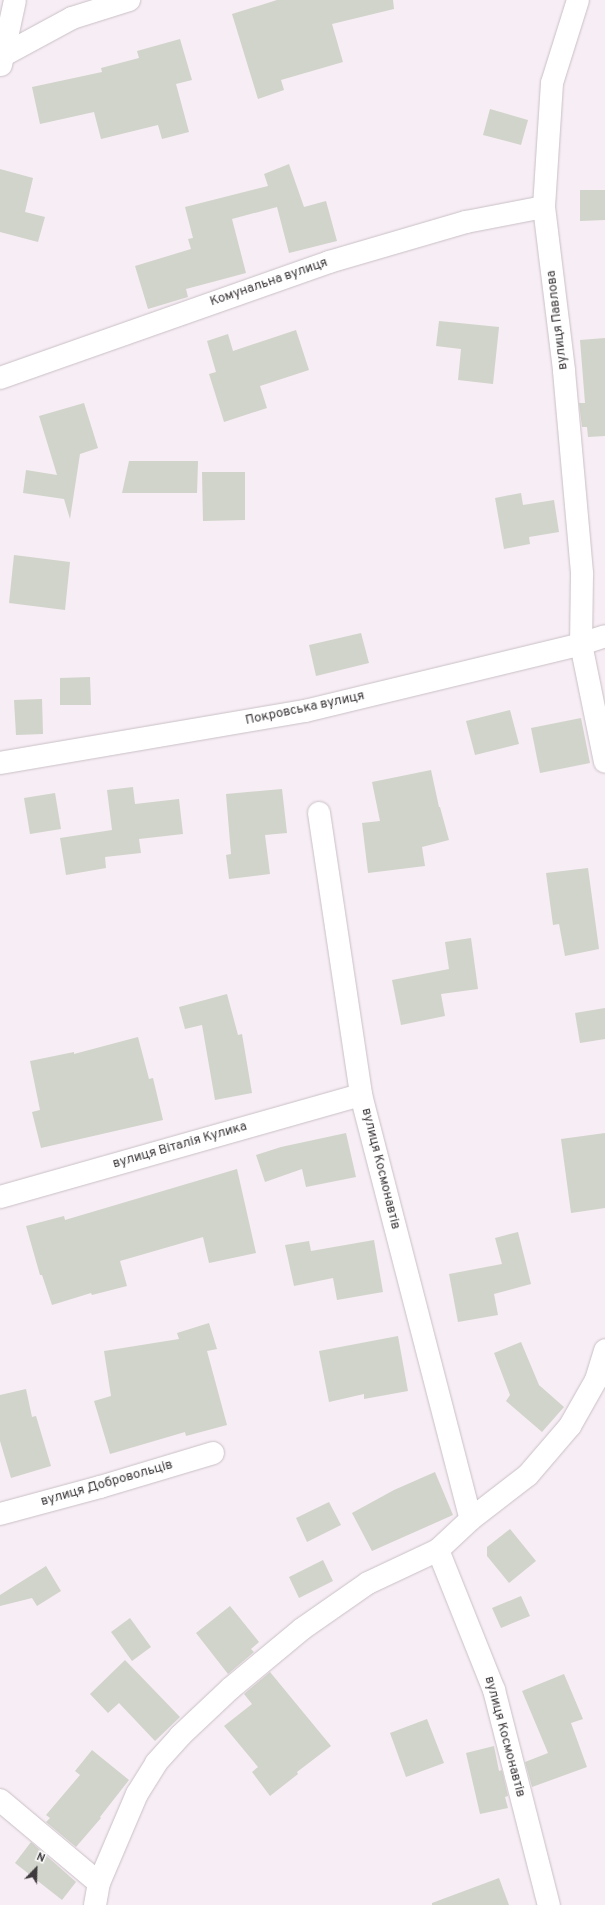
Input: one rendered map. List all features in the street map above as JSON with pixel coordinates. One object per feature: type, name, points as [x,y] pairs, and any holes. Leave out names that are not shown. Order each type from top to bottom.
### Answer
[{"type":"street","points":[[1,60],[15,0]]},
{"type":"street","points":[[1,60],[72,18],[129,0]]},
{"type":"street","name":"вулиця Павлова","points":[[578,0],[552,83],[544,207],[564,371],[582,574],[581,644],[605,762]]},
{"type":"street","name":"Комунальна вулиця","points":[[0,378],[329,262],[466,222],[544,207]]},
{"type":"street","name":"Покровська вулиця","points":[[0,764],[305,712],[581,644],[605,636]]},
{"type":"street","name":"вулиця Космонавтів","points":[[319,813],[361,1095],[471,1519]]},
{"type":"street","name":"вулиця Віталія Кулика","points":[[0,1197],[361,1095]]},
{"type":"street","points":[[95,1905],[99,1883],[137,1794],[156,1763],[180,1736],[231,1688],[302,1629],[368,1583],[438,1550],[471,1519],[528,1475],[570,1426],[601,1383],[605,1350]]},
{"type":"street","name":"вулиця Добровольців","points":[[0,1514],[100,1487],[213,1453]]},
{"type":"street","name":"вулиця Космонавтів","points":[[438,1550],[494,1690],[549,1905]]},
{"type":"street","points":[[0,1800],[99,1883]]},
{"type":"building","points":[[277,0],[393,0],[394,9],[332,24],[343,62],[281,80],[284,90],[258,99],[232,14]]},
{"type":"building","points":[[180,39],[192,80],[176,84],[189,132],[162,139],[158,125],[101,139],[94,112],[40,124],[32,87],[102,72],[101,68],[139,58],[137,51]]},
{"type":"building","points":[[490,109],[528,120],[521,145],[483,135]]},
{"type":"building","points":[[289,164],[304,207],[326,201],[337,241],[289,253],[277,207],[232,219],[246,273],[186,289],[188,297],[148,309],[135,266],[191,249],[188,239],[193,238],[185,207],[268,186],[264,174]]},
{"type":"building","points":[[0,169],[33,178],[25,212],[45,217],[38,242],[0,232]]},
{"type":"building","points":[[580,190],[605,190],[605,220],[580,221]]},
{"type":"building","points":[[439,321],[499,327],[493,384],[458,380],[461,349],[436,346]]},
{"type":"building","points":[[296,330],[309,370],[260,386],[267,408],[224,422],[209,374],[216,372],[207,341],[228,334],[233,351]]},
{"type":"building","points":[[605,338],[605,436],[588,437],[587,427],[582,427],[579,403],[585,403],[580,340]]},
{"type":"building","points":[[84,403],[98,448],[80,454],[70,519],[64,499],[23,493],[26,470],[57,475],[39,416]]},
{"type":"building","points":[[129,461],[198,461],[197,493],[122,493]]},
{"type":"building","points":[[202,472],[245,472],[245,520],[203,521]]},
{"type":"building","points":[[521,493],[523,505],[554,500],[559,532],[529,537],[530,544],[504,549],[495,498]]},
{"type":"building","points":[[14,555],[70,562],[65,610],[9,603]]},
{"type":"building","points":[[361,633],[369,663],[316,676],[309,645]]},
{"type":"building","points":[[90,677],[91,705],[60,705],[60,678]]},
{"type":"building","points":[[42,699],[43,734],[16,735],[14,700]]},
{"type":"building","points":[[510,710],[519,744],[475,755],[466,721]]},
{"type":"building","points":[[581,718],[590,763],[540,773],[531,728]]},
{"type":"building","points":[[431,770],[439,807],[449,840],[422,847],[425,866],[368,873],[362,823],[380,821],[372,782]]},
{"type":"building","points":[[133,787],[135,804],[179,799],[183,834],[139,839],[141,853],[105,857],[106,868],[66,875],[60,838],[112,830],[107,790]]},
{"type":"building","points":[[282,789],[287,833],[265,835],[270,874],[229,879],[226,855],[231,854],[226,794]]},
{"type":"building","points":[[55,793],[61,829],[30,834],[24,798]]},
{"type":"building","points":[[588,868],[599,949],[565,956],[559,924],[553,925],[546,873]]},
{"type":"building","points":[[471,938],[478,989],[441,994],[445,1016],[401,1025],[392,980],[449,969],[445,942]]},
{"type":"building","points":[[227,994],[238,1035],[242,1034],[252,1093],[215,1100],[202,1025],[185,1029],[179,1007]]},
{"type":"building","points":[[605,1008],[605,1039],[580,1043],[575,1013]]},
{"type":"building","points":[[138,1037],[149,1079],[153,1078],[163,1120],[41,1148],[32,1112],[40,1110],[30,1061],[74,1052],[74,1054]]},
{"type":"building","points":[[346,1133],[356,1177],[306,1187],[302,1169],[265,1182],[256,1155],[281,1147]]},
{"type":"building","points":[[605,1133],[605,1208],[571,1213],[561,1139]]},
{"type":"building","points":[[237,1169],[256,1253],[209,1263],[203,1237],[120,1261],[127,1286],[92,1295],[91,1293],[52,1305],[42,1275],[40,1275],[26,1226],[64,1216],[65,1220]]},
{"type":"building","points":[[518,1232],[531,1284],[494,1294],[498,1315],[458,1322],[449,1274],[502,1264],[495,1238]]},
{"type":"building","points":[[374,1240],[383,1292],[337,1300],[333,1278],[294,1286],[285,1245],[309,1241],[311,1251]]},
{"type":"building","points":[[209,1323],[217,1349],[207,1351],[227,1425],[186,1436],[185,1432],[110,1454],[94,1401],[111,1396],[104,1351],[179,1339],[177,1333]]},
{"type":"building","points":[[398,1336],[408,1391],[364,1399],[364,1394],[329,1402],[319,1351]]},
{"type":"building","points":[[521,1342],[539,1385],[564,1407],[542,1432],[506,1401],[510,1395],[494,1353]]},
{"type":"building","points":[[26,1389],[32,1417],[36,1416],[51,1466],[11,1478],[0,1441],[0,1395]]},
{"type":"building","points":[[435,1472],[453,1515],[372,1551],[352,1513],[394,1490]]},
{"type":"building","points":[[329,1502],[341,1525],[307,1542],[296,1518]]},
{"type":"building","points":[[510,1529],[536,1561],[509,1583],[487,1556],[487,1547]]},
{"type":"building","points":[[323,1560],[333,1581],[299,1598],[289,1577]]},
{"type":"building","points":[[46,1566],[61,1591],[37,1606],[32,1598],[0,1606],[0,1595]]},
{"type":"building","points":[[521,1596],[530,1616],[501,1628],[492,1608]]},
{"type":"building","points":[[230,1606],[259,1642],[251,1649],[254,1652],[228,1674],[196,1633]]},
{"type":"building","points":[[130,1618],[151,1647],[132,1661],[111,1632]]},
{"type":"building","points":[[125,1660],[180,1717],[155,1741],[119,1703],[108,1713],[90,1694]]},
{"type":"building","points":[[270,1672],[331,1746],[297,1772],[298,1774],[270,1796],[252,1772],[258,1767],[224,1726],[252,1704],[244,1694]]},
{"type":"building","points":[[564,1674],[583,1719],[571,1723],[587,1767],[532,1787],[525,1762],[548,1753],[522,1691]]},
{"type":"building","points":[[427,1719],[444,1763],[406,1777],[390,1733]]},
{"type":"building","points":[[494,1746],[499,1771],[502,1770],[508,1796],[505,1797],[508,1808],[480,1814],[466,1753]]},
{"type":"building","points":[[92,1750],[129,1780],[100,1817],[101,1818],[76,1847],[46,1822],[50,1818],[46,1815],[80,1775],[75,1771]]},
{"type":"building","points":[[31,1842],[76,1882],[62,1900],[15,1863]]},
{"type":"building","points":[[499,1878],[509,1905],[432,1905],[432,1903]]}]
